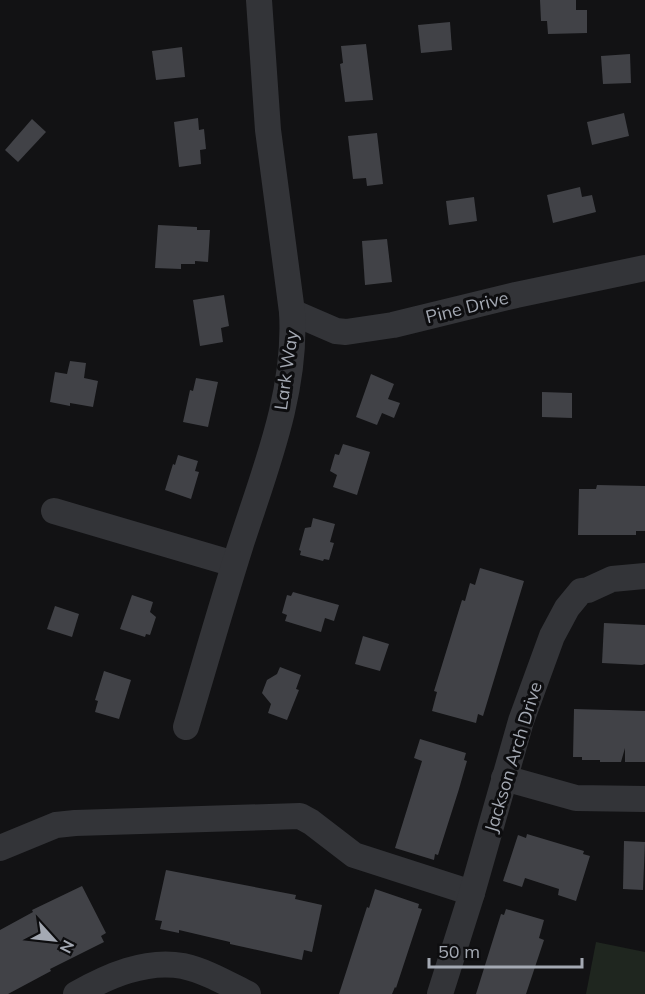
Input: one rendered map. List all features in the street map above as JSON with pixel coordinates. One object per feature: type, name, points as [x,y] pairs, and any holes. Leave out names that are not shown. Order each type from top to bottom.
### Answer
[{"type":"street","name":"Lark Way","points":[[186,727],[285,398],[293,327],[268,130],[259,0]]},
{"type":"street","name":"Pine Drive","points":[[292,312],[336,331],[346,332],[393,325],[516,295],[645,268]]},
{"type":"street","points":[[54,511],[234,564]]},
{"type":"street","name":"Jackson Arch Drive","points":[[440,994],[472,893],[521,721],[552,636],[567,608],[581,591],[588,591],[612,579],[645,576]]},
{"type":"street","points":[[504,778],[576,798],[645,799]]},
{"type":"street","points":[[0,848],[56,825],[300,816],[354,855],[472,893]]},
{"type":"street","points":[[76,994],[97,982],[131,970],[160,965],[183,966],[207,974],[248,994]]},
{"type":"shaded area","points":[[596,942],[645,952],[645,994],[586,994]]},
{"type":"building","points":[[540,0],[576,0],[576,10],[587,10],[587,33],[548,34],[547,21],[541,21]]},
{"type":"building","points":[[450,22],[452,50],[421,53],[418,25]]},
{"type":"building","points":[[366,44],[373,100],[345,102],[340,64],[343,63],[341,46]]},
{"type":"building","points":[[182,47],[185,77],[156,80],[152,51]]},
{"type":"building","points":[[630,54],[631,83],[603,84],[601,56]]},
{"type":"building","points":[[624,113],[629,136],[592,145],[587,122]]},
{"type":"building","points":[[198,118],[199,130],[204,129],[206,149],[200,150],[201,164],[179,167],[174,122]]},
{"type":"building","points":[[32,119],[46,132],[18,162],[5,150]]},
{"type":"building","points":[[377,133],[383,184],[367,186],[366,178],[353,179],[348,136]]},
{"type":"building","points":[[580,187],[582,197],[592,195],[596,212],[553,223],[547,195]]},
{"type":"building","points":[[474,197],[477,221],[449,225],[446,201]]},
{"type":"building","points":[[158,225],[210,230],[208,262],[195,261],[195,264],[181,264],[181,269],[155,268]]},
{"type":"building","points":[[387,239],[392,282],[365,285],[362,241]]},
{"type":"building","points":[[224,295],[229,326],[221,328],[223,342],[200,346],[193,300]]},
{"type":"building","points":[[70,361],[86,363],[84,378],[98,381],[93,407],[50,402],[55,372],[67,374]]},
{"type":"building","points":[[371,374],[394,384],[388,399],[400,403],[394,418],[382,413],[377,425],[356,417]]},
{"type":"building","points":[[196,378],[218,382],[208,427],[183,422],[190,390],[193,391]]},
{"type":"building","points":[[542,392],[572,393],[572,418],[542,417]]},
{"type":"building","points":[[343,444],[370,452],[357,495],[333,487],[337,475],[330,471],[335,454],[339,455]]},
{"type":"building","points":[[178,455],[198,461],[195,471],[199,472],[191,499],[165,490]]},
{"type":"building","points":[[597,485],[645,486],[645,531],[636,531],[636,535],[578,535],[579,489],[596,489]]},
{"type":"building","points":[[313,518],[335,524],[330,542],[334,543],[329,560],[324,559],[323,561],[300,555],[299,550],[305,528],[311,527]]},
{"type":"building","points":[[480,568],[524,581],[483,716],[478,714],[476,723],[432,711],[437,692],[434,691],[462,600],[465,601],[470,583],[475,585]]},
{"type":"building","points":[[293,592],[339,605],[334,621],[325,618],[321,632],[285,621],[287,615],[282,613],[287,595],[291,596]]},
{"type":"building","points":[[132,595],[153,602],[150,612],[156,617],[150,635],[146,634],[145,637],[120,629]]},
{"type":"building","points":[[55,606],[79,614],[72,637],[47,629]]},
{"type":"building","points":[[604,623],[645,625],[645,664],[602,663]]},
{"type":"building","points":[[363,636],[389,644],[380,671],[355,664]]},
{"type":"building","points":[[280,667],[301,675],[296,689],[299,690],[287,720],[268,713],[271,704],[262,693],[267,680],[277,674]]},
{"type":"building","points":[[104,671],[131,680],[119,719],[95,712],[98,701],[95,700]]},
{"type":"building","points":[[574,709],[645,711],[645,762],[625,762],[625,748],[621,762],[600,762],[600,760],[582,760],[582,757],[573,757]]},
{"type":"building","points":[[420,739],[466,753],[464,760],[467,761],[438,855],[435,854],[434,860],[395,848],[422,761],[414,758]]},
{"type":"building","points":[[527,834],[584,851],[583,854],[590,856],[576,901],[558,895],[559,889],[525,878],[522,887],[503,881],[518,835],[526,838]]},
{"type":"building","points":[[624,841],[645,842],[643,890],[623,889]]},
{"type":"building","points":[[166,870],[296,895],[295,899],[322,905],[312,952],[304,950],[302,960],[179,930],[179,933],[160,929],[162,921],[155,920]]},
{"type":"building","points":[[82,886],[106,933],[101,936],[104,942],[50,969],[51,971],[8,994],[0,994],[0,930],[33,912],[32,910]]},
{"type":"building","points":[[375,889],[419,904],[418,908],[422,909],[396,988],[392,994],[339,994],[367,907],[369,908]]},
{"type":"building","points":[[506,909],[544,920],[539,938],[544,940],[526,994],[476,994],[501,914],[504,915]]}]
